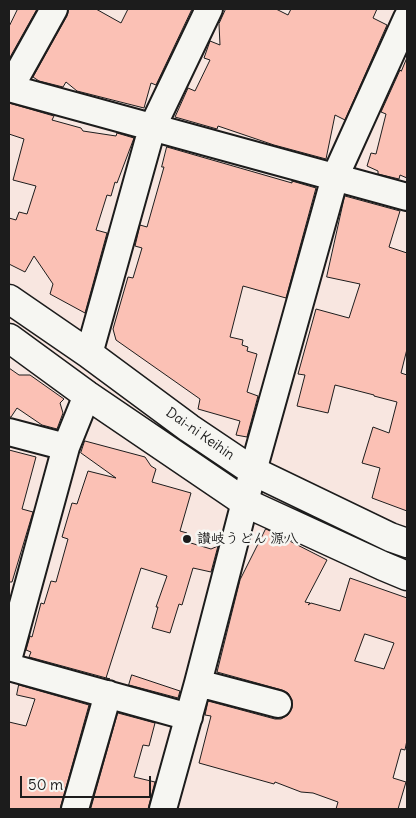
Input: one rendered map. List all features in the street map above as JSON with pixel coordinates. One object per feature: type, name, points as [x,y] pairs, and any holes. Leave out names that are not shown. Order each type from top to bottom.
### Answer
[{"type":"highway","name":"Dai-ni Keihin","points":[[9,299],[90,354],[189,428],[254,471],[390,537],[407,543]]},
{"type":"highway","points":[[9,338],[87,395],[246,503],[407,576]]},
{"type":"street","points":[[54,9],[9,88],[407,197]]},
{"type":"street","points":[[90,354],[152,128],[209,9]]},
{"type":"street","points":[[163,809],[335,177],[407,18]]},
{"type":"street","points":[[9,656],[66,447],[87,395]]},
{"type":"street","points":[[9,432],[66,447]]},
{"type":"street","points":[[9,666],[189,716]]},
{"type":"street","points":[[198,683],[278,704]]},
{"type":"street","points":[[75,809],[108,694]]},
{"type":"building","points":[[18,9],[37,9],[9,59],[9,27]]},
{"type":"building","points":[[69,9],[96,9],[121,23],[128,9],[192,9],[156,85],[151,83],[144,108],[77,91],[66,82],[63,87],[39,81],[33,77],[67,16]]},
{"type":"building","points":[[226,9],[276,9],[288,15],[291,9],[377,9],[373,18],[387,25],[345,120],[335,115],[326,159],[274,145],[218,126],[217,129],[175,117],[188,88],[195,91],[210,60],[204,58],[210,41],[220,45],[219,24]]},
{"type":"building","points":[[407,58],[407,178],[400,175],[399,179],[378,174],[378,171],[367,166],[371,153],[376,154],[386,114],[381,112]]},
{"type":"building","points":[[9,103],[54,116],[52,120],[81,128],[83,131],[116,136],[117,133],[134,138],[111,196],[107,195],[96,230],[107,233],[85,313],[50,294],[53,284],[34,256],[25,272],[9,264],[9,218],[16,220],[19,212],[27,214],[36,186],[13,180],[24,139],[9,134]]},
{"type":"building","points":[[167,147],[292,183],[292,181],[316,188],[286,298],[243,286],[230,337],[243,340],[242,345],[248,347],[247,351],[257,354],[247,392],[258,396],[247,437],[236,435],[240,421],[198,409],[200,399],[116,340],[113,329],[128,277],[133,278],[142,248],[135,246],[140,225],[147,227],[164,167],[162,167]]},
{"type":"building","points":[[345,196],[400,211],[389,247],[407,253],[407,349],[401,373],[407,375],[407,511],[372,498],[380,468],[362,463],[373,427],[389,433],[397,402],[335,385],[328,413],[297,406],[305,375],[298,374],[316,309],[349,318],[360,284],[327,277]]},
{"type":"building","points":[[9,368],[19,375],[30,375],[64,399],[60,403],[63,413],[57,429],[42,425],[17,408],[9,417]]},
{"type":"building","points":[[85,441],[145,457],[151,466],[156,469],[152,482],[191,493],[180,531],[187,533],[184,541],[211,549],[218,546],[211,572],[193,568],[182,605],[179,604],[170,633],[152,628],[158,607],[156,607],[167,576],[141,568],[106,678],[29,657],[31,652],[26,650],[30,636],[32,637],[41,603],[44,604],[51,581],[56,582],[68,539],[62,537],[72,503],[77,504],[88,471],[116,478],[81,453]]},
{"type":"building","points":[[9,450],[36,457],[22,509],[33,512],[12,582],[9,582]]},
{"type":"building","points":[[266,529],[327,560],[305,602],[310,603],[308,605],[311,603],[340,611],[350,578],[407,598],[407,740],[405,750],[401,749],[393,778],[406,782],[398,809],[336,809],[338,802],[313,793],[301,792],[275,782],[274,784],[199,763],[211,716],[205,715],[208,701],[275,719],[281,719],[288,715],[292,708],[292,700],[288,693],[282,690],[217,672],[240,580]],"holes":[[[365,634],[394,643],[384,669],[355,661]]]},
{"type":"building","points":[[132,675],[180,691],[178,698],[129,685]]},
{"type":"building","points":[[19,685],[89,705],[60,809],[9,809],[9,722],[26,726],[35,699],[17,695]]},
{"type":"building","points":[[118,713],[155,723],[149,746],[143,745],[134,777],[155,782],[148,809],[91,809]]},
{"type":"place","name":"讃岐うどん 源八","points":[[187,539]]}]
